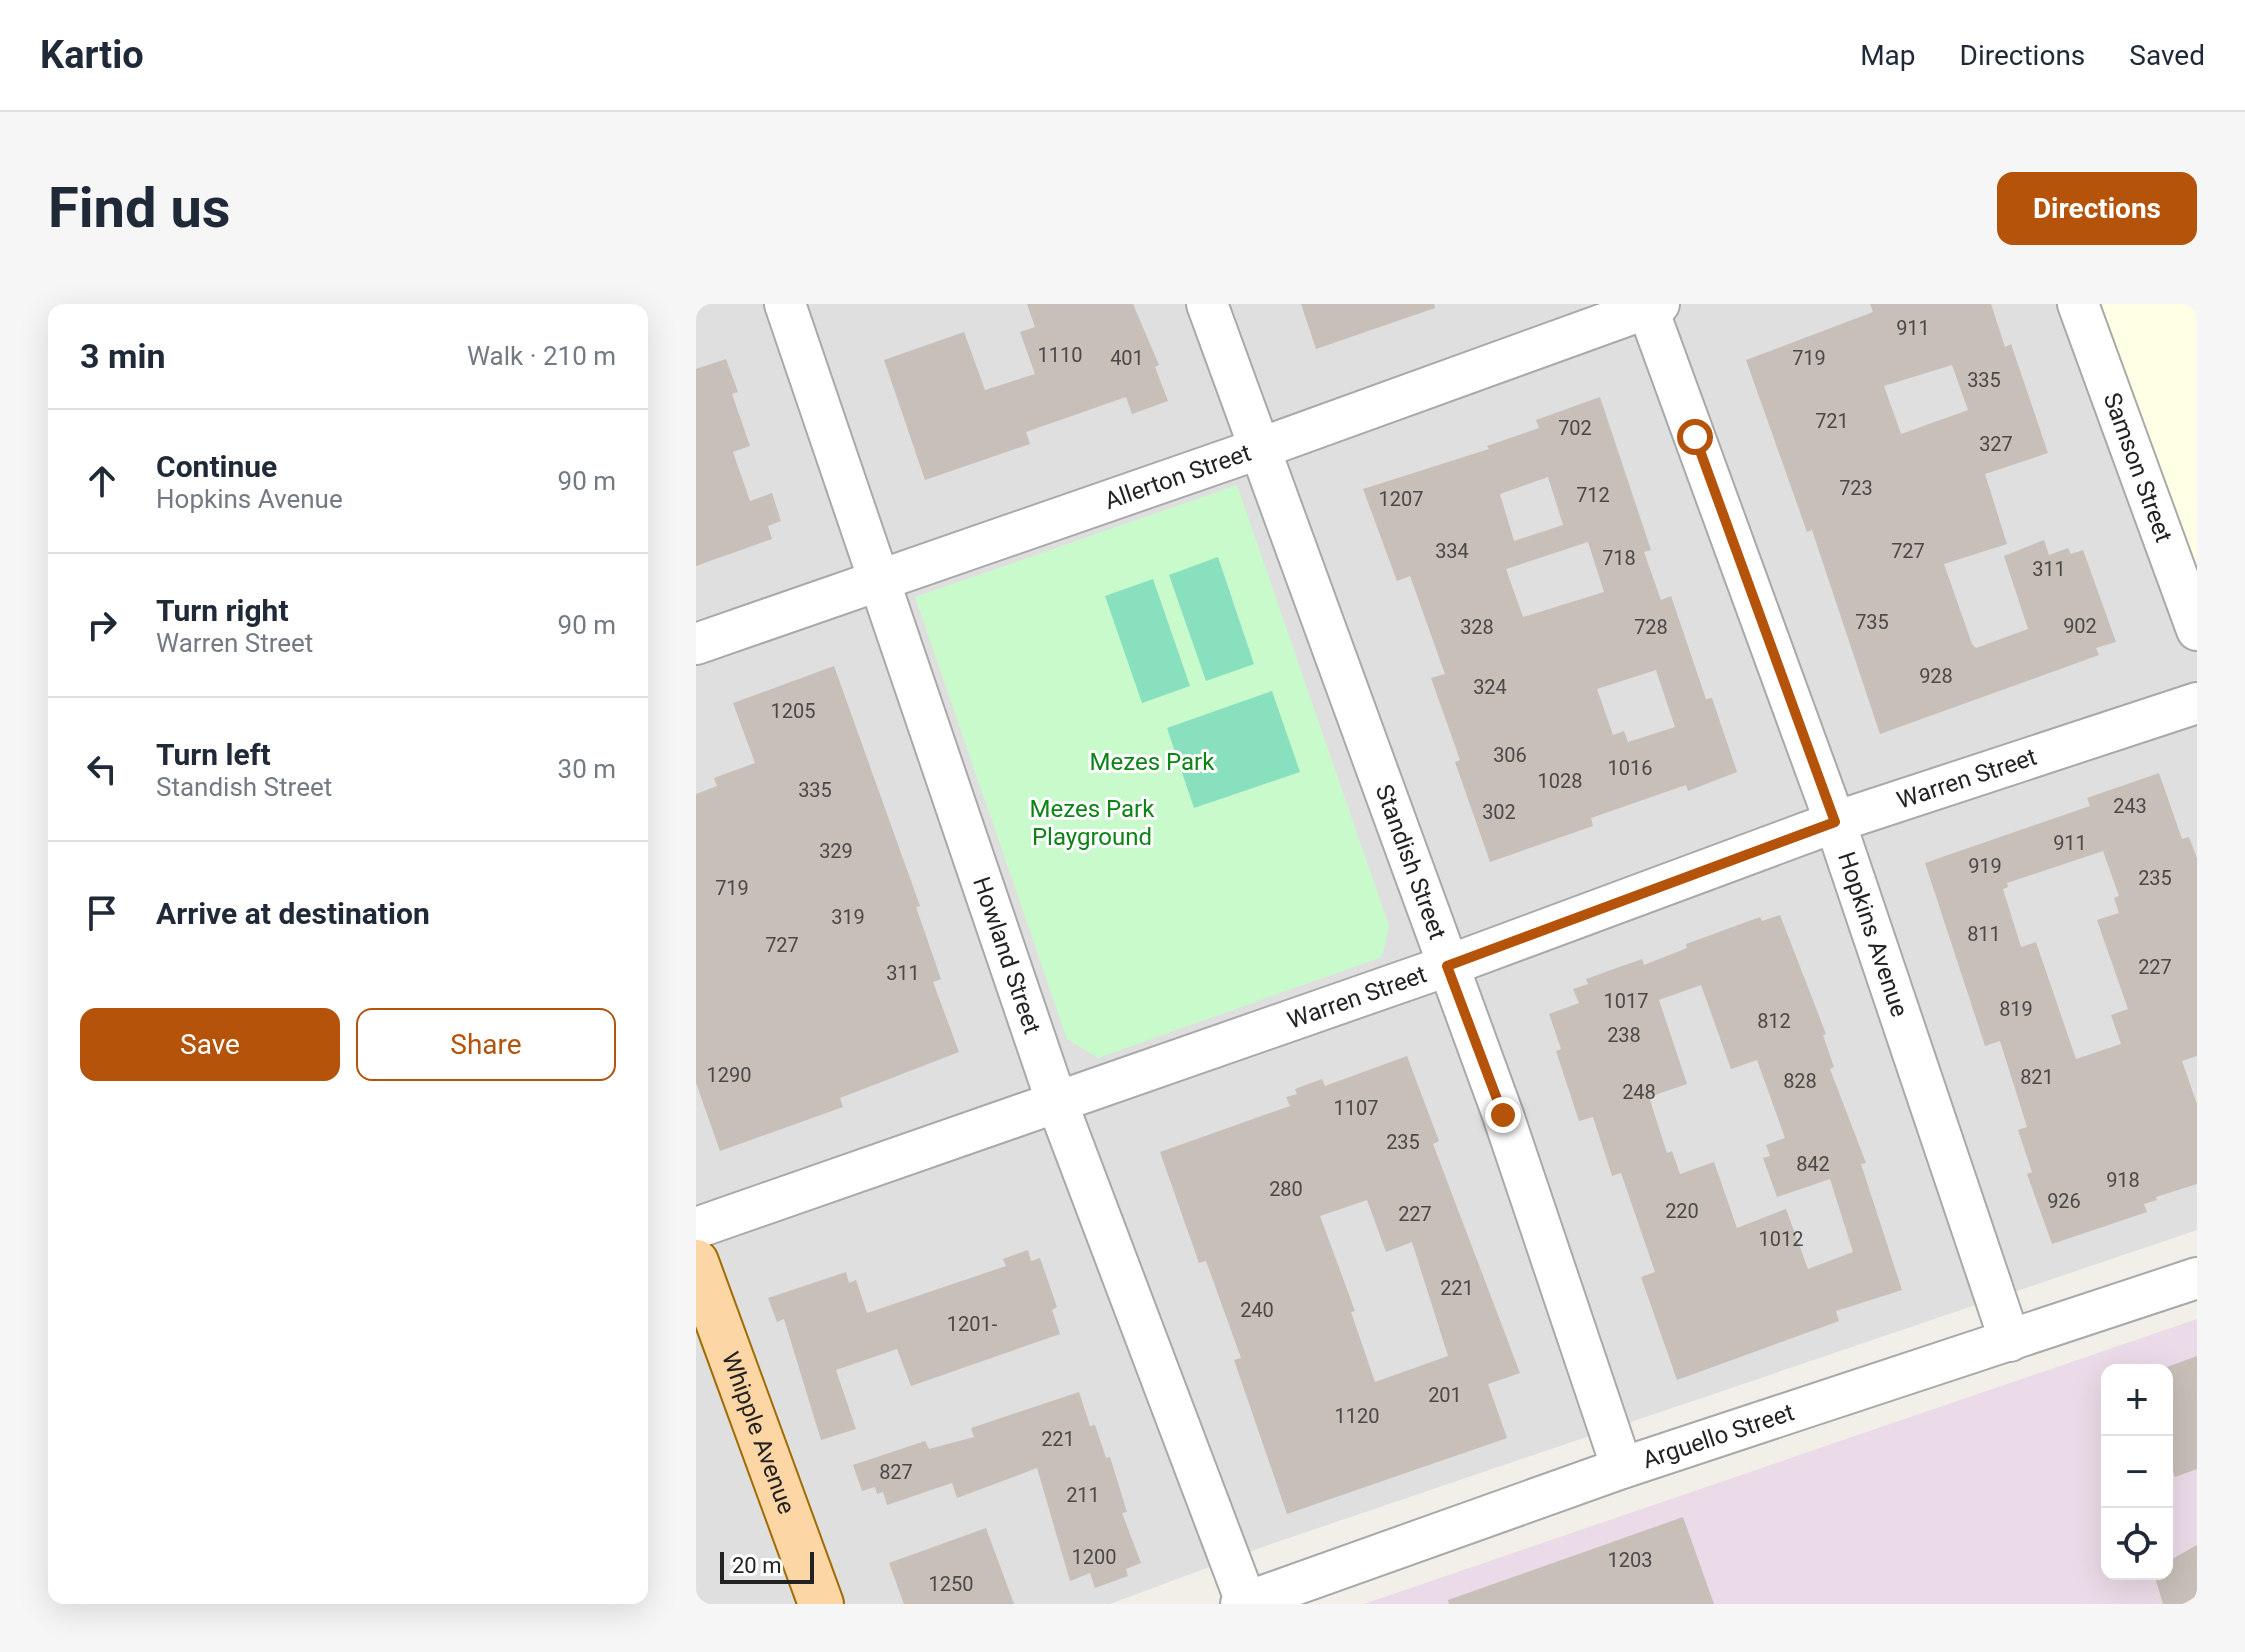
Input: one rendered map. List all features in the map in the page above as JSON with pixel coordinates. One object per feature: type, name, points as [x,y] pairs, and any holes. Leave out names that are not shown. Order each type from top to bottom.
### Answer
[{"type":"main road","name":"Whipple Avenue","points":[[696,1262],[821,1604]]},
{"type":"street","name":"Howland Street","points":[[785,304],[1056,1100],[1244,1603]]},
{"type":"street","name":"Standish Street","points":[[1207,304],[1503,1115],[1622,1468]]},
{"type":"street","name":"Samson Street","points":[[2078,304],[2197,630]]},
{"type":"street","name":"Allerton Street","points":[[696,644],[1258,449],[1651,305]]},
{"type":"street","name":"Hopkins Avenue","points":[[1651,305],[1835,822],[2010,1341]]},
{"type":"street","name":"Warren Street","points":[[696,1228],[1447,966],[1835,822],[2197,703]]},
{"type":"street","name":"Arguello Street","points":[[1244,1603],[1622,1468],[2197,1278]]},
{"type":"shaded area","points":[[696,304],[2078,304],[2197,630],[2197,1230],[1271,1544],[1110,1604],[696,1604]]},
{"type":"shaded area","points":[[2078,304],[2197,304],[2197,630]]},
{"type":"shaded area","points":[[2197,1319],[2197,1590],[2170,1604],[1364,1604]]},
{"type":"green space","name":"Mezes Park","points":[[1237,485],[1389,926],[1382,957],[1098,1058],[1067,1039],[915,597]]},
{"type":"green space","points":[[1218,557],[1254,664],[1206,681],[1169,575]]},
{"type":"green space","points":[[1153,579],[1190,686],[1142,703],[1105,596]]},
{"type":"green space","points":[[1272,691],[1300,772],[1194,808],[1167,728]]},
{"type":"building","points":[[1027,304],[1133,304],[1159,365],[1155,367],[1168,401],[1132,414],[1126,397],[1026,432],[1030,444],[925,480],[884,360],[964,332],[985,390],[1035,374],[1020,332],[1035,327]]},
{"type":"building","points":[[1301,304],[1434,304],[1435,308],[1316,349]]},
{"type":"building","points":[[1870,304],[1991,304],[2005,347],[2011,344],[2048,453],[1985,474],[2007,544],[1944,564],[1972,644],[1976,648],[2028,629],[2004,556],[2044,540],[2049,555],[2068,548],[2071,554],[2083,550],[2116,642],[2096,648],[2099,655],[1880,734],[1812,530],[1807,532],[1746,360],[1873,312]],"holes":[[[1952,365],[1968,410],[1901,434],[1884,386]]]},
{"type":"building","points":[[726,359],[738,392],[732,394],[750,446],[733,452],[750,501],[772,493],[781,521],[768,526],[772,539],[696,566],[696,369]]},
{"type":"building","points":[[1600,397],[1651,550],[1644,552],[1661,600],[1671,596],[1706,699],[1712,698],[1737,772],[1688,791],[1686,785],[1591,818],[1593,826],[1490,862],[1455,762],[1460,760],[1431,678],[1445,674],[1410,576],[1397,581],[1363,489],[1489,449],[1487,446],[1539,428],[1536,420]],"holes":[[[1548,477],[1563,525],[1514,541],[1500,494]],[[1588,542],[1604,592],[1523,617],[1506,569]],[[1656,670],[1675,727],[1628,742],[1624,731],[1613,735],[1597,689]]]},
{"type":"building","points":[[834,666],[920,906],[916,907],[941,979],[933,982],[959,1052],[840,1098],[843,1107],[720,1151],[696,1083],[696,794],[717,786],[714,778],[755,763],[733,703]]},
{"type":"building","points":[[2159,773],[2182,839],[2189,837],[2197,858],[2197,1056],[2182,1061],[2197,1104],[2197,1184],[2156,1197],[2157,1200],[2144,1204],[2147,1212],[2052,1244],[2027,1174],[2032,1172],[2018,1130],[2027,1127],[2000,1041],[1985,1046],[1925,863],[2090,806],[2087,798]],"holes":[[[2103,851],[2119,896],[2114,898],[2119,913],[2097,920],[2128,1009],[2111,1015],[2121,1044],[2076,1059],[2036,942],[2021,947],[2003,889],[2008,887],[2007,883]]]},
{"type":"building","points":[[1780,915],[1826,1034],[1823,1035],[1834,1067],[1830,1069],[1866,1163],[1861,1164],[1902,1290],[1836,1311],[1839,1321],[1677,1380],[1641,1277],[1655,1272],[1621,1173],[1612,1176],[1593,1117],[1579,1121],[1556,1051],[1561,1049],[1549,1014],[1579,1003],[1573,989],[1588,984],[1586,979],[1642,959],[1644,965],[1687,948],[1686,944],[1760,917],[1762,921]],"holes":[[[1701,985],[1731,1069],[1757,1060],[1785,1138],[1766,1145],[1770,1156],[1763,1158],[1777,1197],[1830,1179],[1853,1252],[1808,1269],[1786,1209],[1737,1228],[1714,1162],[1680,1174],[1672,1151],[1667,1153],[1649,1097],[1687,1084],[1659,1000]]]},
{"type":"building","points":[[1407,1056],[1439,1141],[1433,1144],[1520,1373],[1488,1384],[1507,1438],[1287,1514],[1234,1360],[1241,1358],[1206,1261],[1199,1263],[1160,1152],[1290,1106],[1286,1097],[1297,1094],[1295,1089],[1322,1079],[1325,1086]],"holes":[[[1367,1200],[1386,1252],[1412,1242],[1448,1356],[1375,1382],[1351,1312],[1355,1311],[1320,1216]]]},
{"type":"building","points":[[1028,1250],[1031,1261],[1040,1258],[1057,1307],[1052,1310],[1060,1334],[911,1386],[897,1349],[836,1370],[856,1429],[821,1440],[784,1319],[777,1322],[768,1298],[846,1272],[849,1283],[856,1280],[867,1313],[1006,1266],[1003,1259]]},
{"type":"building","points":[[2197,1356],[2197,1469],[2175,1477],[2173,1472],[2173,1365]]},
{"type":"building","points":[[1079,1392],[1090,1426],[1095,1425],[1106,1458],[1110,1457],[1127,1512],[1122,1513],[1141,1563],[1126,1569],[1128,1576],[1095,1588],[1090,1573],[1070,1581],[1037,1468],[957,1498],[952,1483],[887,1505],[883,1492],[877,1494],[875,1487],[862,1491],[853,1465],[925,1441],[929,1449],[974,1437],[971,1428]]},
{"type":"building","points":[[1683,1517],[1714,1604],[1449,1604],[1448,1600]]},
{"type":"building","points":[[986,1528],[1014,1604],[904,1604],[889,1563]]},
{"type":"building","points":[[2197,1545],[2197,1596],[2183,1604],[2163,1604],[2156,1580],[2173,1580],[2173,1559]]},
{"type":"route","points":[[1503,1115],[1447,966],[1835,822],[1695,437]]},
{"type":"park label","name":"Mezes Park Playground","points":[[1092,823]]}]
